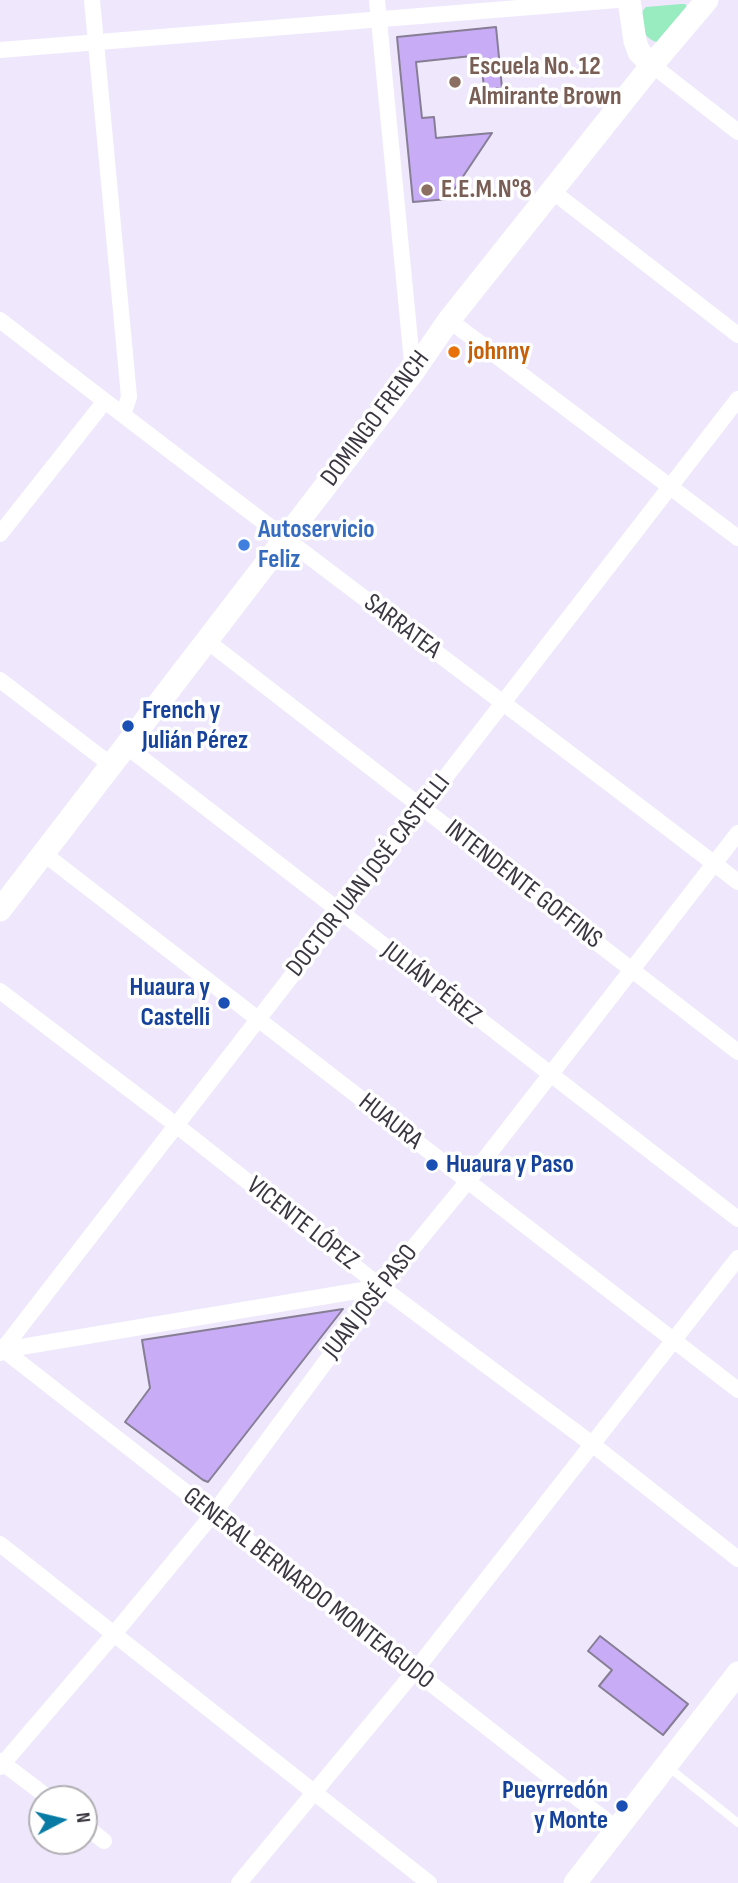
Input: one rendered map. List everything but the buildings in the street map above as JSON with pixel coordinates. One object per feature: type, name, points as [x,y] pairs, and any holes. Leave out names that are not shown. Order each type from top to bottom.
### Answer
[{"type":"street","points":[[92,0],[130,397],[123,415]]},
{"type":"street","points":[[377,0],[413,372]]},
{"type":"street","points":[[0,50],[617,0]]},
{"type":"street","points":[[629,0],[639,52],[738,132]]},
{"type":"street","name":"DOMINGO FRENCH","points":[[0,910],[413,372],[449,320],[707,0]]},
{"type":"street","points":[[552,191],[738,335]]},
{"type":"street","name":"SARRATEA","points":[[0,320],[285,540],[505,703],[738,882]]},
{"type":"street","points":[[449,320],[738,538]]},
{"type":"street","name":"DOCTOR JUAN JOSÉ CASTELLI","points":[[1,1350],[738,399]]},
{"type":"street","points":[[0,534],[105,401]]},
{"type":"street","name":"INTENDENTE GOFFINS","points":[[207,641],[738,1052]]},
{"type":"street","name":"JULIÁN PÉREZ","points":[[0,680],[118,756],[340,913],[738,1219]]},
{"type":"street","name":"JUAN JOSÉ PASO","points":[[1,1764],[114,1634],[213,1514],[381,1287],[467,1182],[738,833]]},
{"type":"street","name":"HUAURA","points":[[43,853],[738,1390]]},
{"type":"street","name":"VICENTE LÓPEZ","points":[[0,991],[176,1125],[381,1287],[592,1444],[738,1559]]},
{"type":"street","points":[[239,1883],[414,1672],[738,1258]]},
{"type":"street","points":[[1,1350],[381,1287]]},
{"type":"street","name":"GENERAL BERNARDO MONTEAGUDO","points":[[1,1350],[617,1829]]},
{"type":"street","points":[[0,1544],[429,1883]]},
{"type":"street","points":[[575,1883],[738,1673]]},
{"type":"street","points":[[1,1764],[30,1785]]},
{"type":"street","points":[[98,1836],[104,1841]]},
{"type":"lane","points":[[667,1766],[738,1823]]},
{"type":"green space","points":[[685,4],[688,8],[657,42],[647,37],[641,22],[646,7]]},
{"type":"place","name":"Escuela No. 12 Almirante Brown","points":[[455,82]]},
{"type":"place","name":"E.E.M.N°8","points":[[427,190]]},
{"type":"place","name":"johnny","points":[[454,352]]},
{"type":"place","name":"Autoservicio Feliz","points":[[244,545]]},
{"type":"place","name":"French y Julián Pérez","points":[[128,726]]},
{"type":"place","name":"Huaura y Castelli","points":[[224,1003]]},
{"type":"place","name":"Huaura y Paso","points":[[432,1165]]},
{"type":"place","name":"Pueyrredón y Monte","points":[[622,1806]]}]
